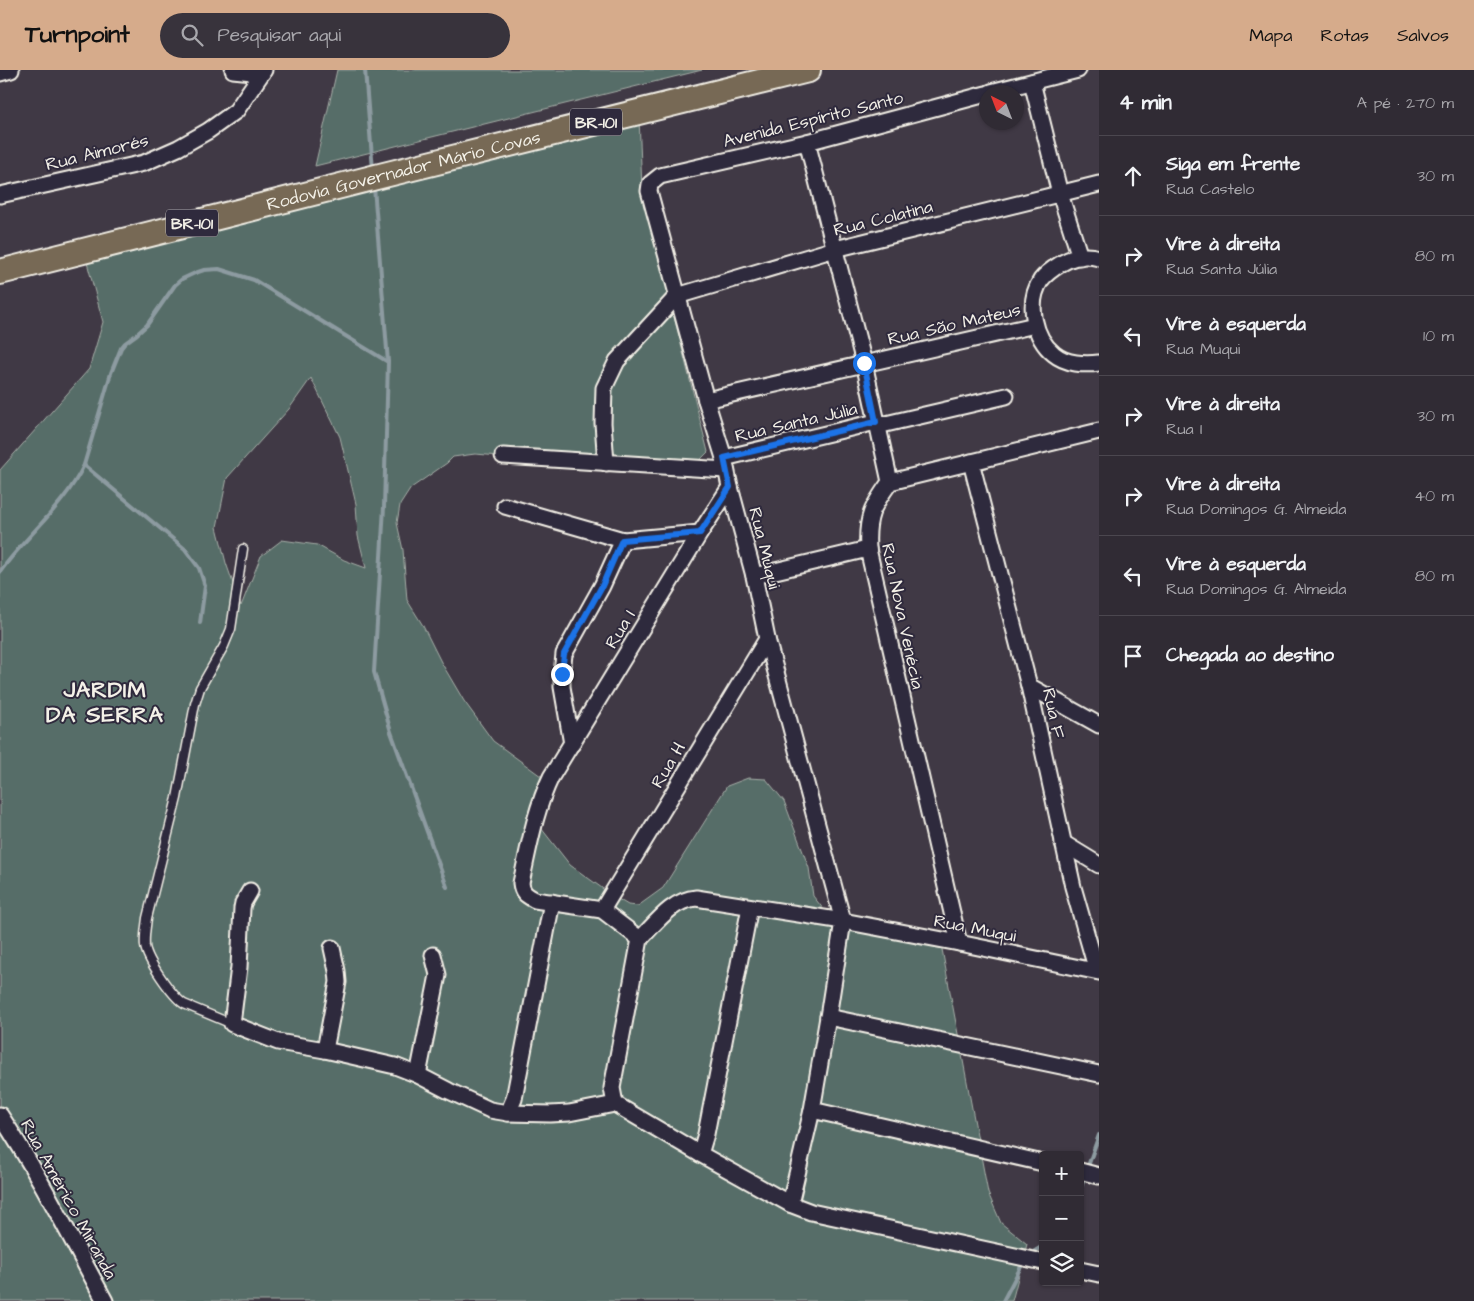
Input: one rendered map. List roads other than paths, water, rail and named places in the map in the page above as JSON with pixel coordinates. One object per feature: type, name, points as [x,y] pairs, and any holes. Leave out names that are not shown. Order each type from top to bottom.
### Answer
[{"type":"main road","name":"Rodovia Governador Mário Covas","points":[[0,272],[384,174],[808,70]]},
{"type":"street","points":[[0,73],[11,70]]},
{"type":"street","points":[[233,70],[263,71]]},
{"type":"street","points":[[1020,85],[1078,70]]},
{"type":"street","name":"Rua Aimorés","points":[[0,195],[144,163],[178,148],[208,131],[236,111],[263,71]]},
{"type":"street","points":[[1032,82],[1060,194],[1080,257]]},
{"type":"street","name":"Avenida Espírito Santo","points":[[650,184],[660,176],[807,142],[979,96]]},
{"type":"street","points":[[807,142],[864,363],[890,482],[1099,431]]},
{"type":"street","name":"Rua Muqui","points":[[650,184],[650,192],[677,296],[725,464],[754,576],[767,639],[843,921]]},
{"type":"street","name":"Rua Colatina","points":[[677,296],[835,249],[1099,184]]},
{"type":"street","points":[[1099,258],[1089,255],[1070,258],[1049,272],[1041,281],[1033,306],[1035,325],[1048,349],[1064,360],[1087,365],[1099,364]]},
{"type":"street","points":[[606,463],[603,423],[604,388],[617,361],[677,296]]},
{"type":"street","name":"Rua São Mateus","points":[[706,400],[1035,325]]},
{"type":"street","name":"Rua Santa Júlia","points":[[503,456],[606,463],[725,464],[877,424],[1006,396]]},
{"type":"street","name":"Rua F","points":[[972,462],[1029,686],[1073,887],[1098,972]]},
{"type":"street","name":"Rua Nova Venécia","points":[[890,482],[872,510],[868,522],[868,549],[959,942]]},
{"type":"street","name":"Rua I","points":[[552,902],[535,900],[525,895],[520,883],[544,791],[700,533],[730,487]]},
{"type":"street","points":[[505,506],[622,540],[700,533]]},
{"type":"street","points":[[572,744],[562,687],[564,654],[602,586],[622,540]]},
{"type":"street","points":[[754,576],[868,549]]},
{"type":"street","name":"Rua H","points":[[602,910],[767,639]]},
{"type":"street","points":[[1029,686],[1099,725]]},
{"type":"street","points":[[1063,843],[1099,865]]},
{"type":"street","points":[[250,891],[242,908],[232,1024],[278,1042],[325,1050],[395,1066],[490,1110],[508,1113],[550,1114],[569,1113],[615,1104],[790,1204],[811,1212],[1039,1261]]},
{"type":"street","name":"Rua Muqui","points":[[640,939],[678,902],[696,898],[843,921],[959,942],[1098,972]]},
{"type":"street","points":[[508,1113],[514,1099],[552,902],[602,910],[640,939],[612,1088],[615,1104]]},
{"type":"street","points":[[700,1154],[706,1134],[750,907]]},
{"type":"street","points":[[790,1204],[812,1110],[843,921]]},
{"type":"street","points":[[325,1050],[338,982],[338,971],[332,948]]},
{"type":"street","points":[[418,1075],[438,975],[433,955]]},
{"type":"street","points":[[828,1017],[1099,1074]]},
{"type":"street","points":[[812,1110],[1039,1162]]},
{"type":"street","name":"Rua Américo Miranda","points":[[0,1115],[24,1154],[105,1301]]},
{"type":"street","points":[[1084,1172],[1099,1176]]},
{"type":"street","points":[[1084,1271],[1099,1274]]},
{"type":"lane","points":[[232,1024],[178,1000],[149,956],[146,946],[146,934],[147,918],[177,798],[195,704],[200,688],[228,637],[243,549]]},
{"type":"waterway","points":[[365,70],[373,170]]},
{"type":"waterway","points":[[374,187],[388,362],[384,507],[374,672],[391,732],[447,887]]},
{"type":"waterway","points":[[0,572],[55,508],[76,480],[84,465],[111,373],[121,348],[147,325],[175,285],[182,279],[204,270],[219,269],[254,280],[388,362]]},
{"type":"waterway","points":[[84,465],[185,549],[199,568],[205,586],[200,623]]},
{"type":"waterway","points":[[1087,1169],[1099,1135]]},
{"type":"waterway","points":[[1030,1254],[1039,1248]]},
{"type":"waterway","points":[[1003,1301],[1024,1261]]},
{"type":"district","name":"JARDIM DA SERRA","points":[[105,702]]}]
